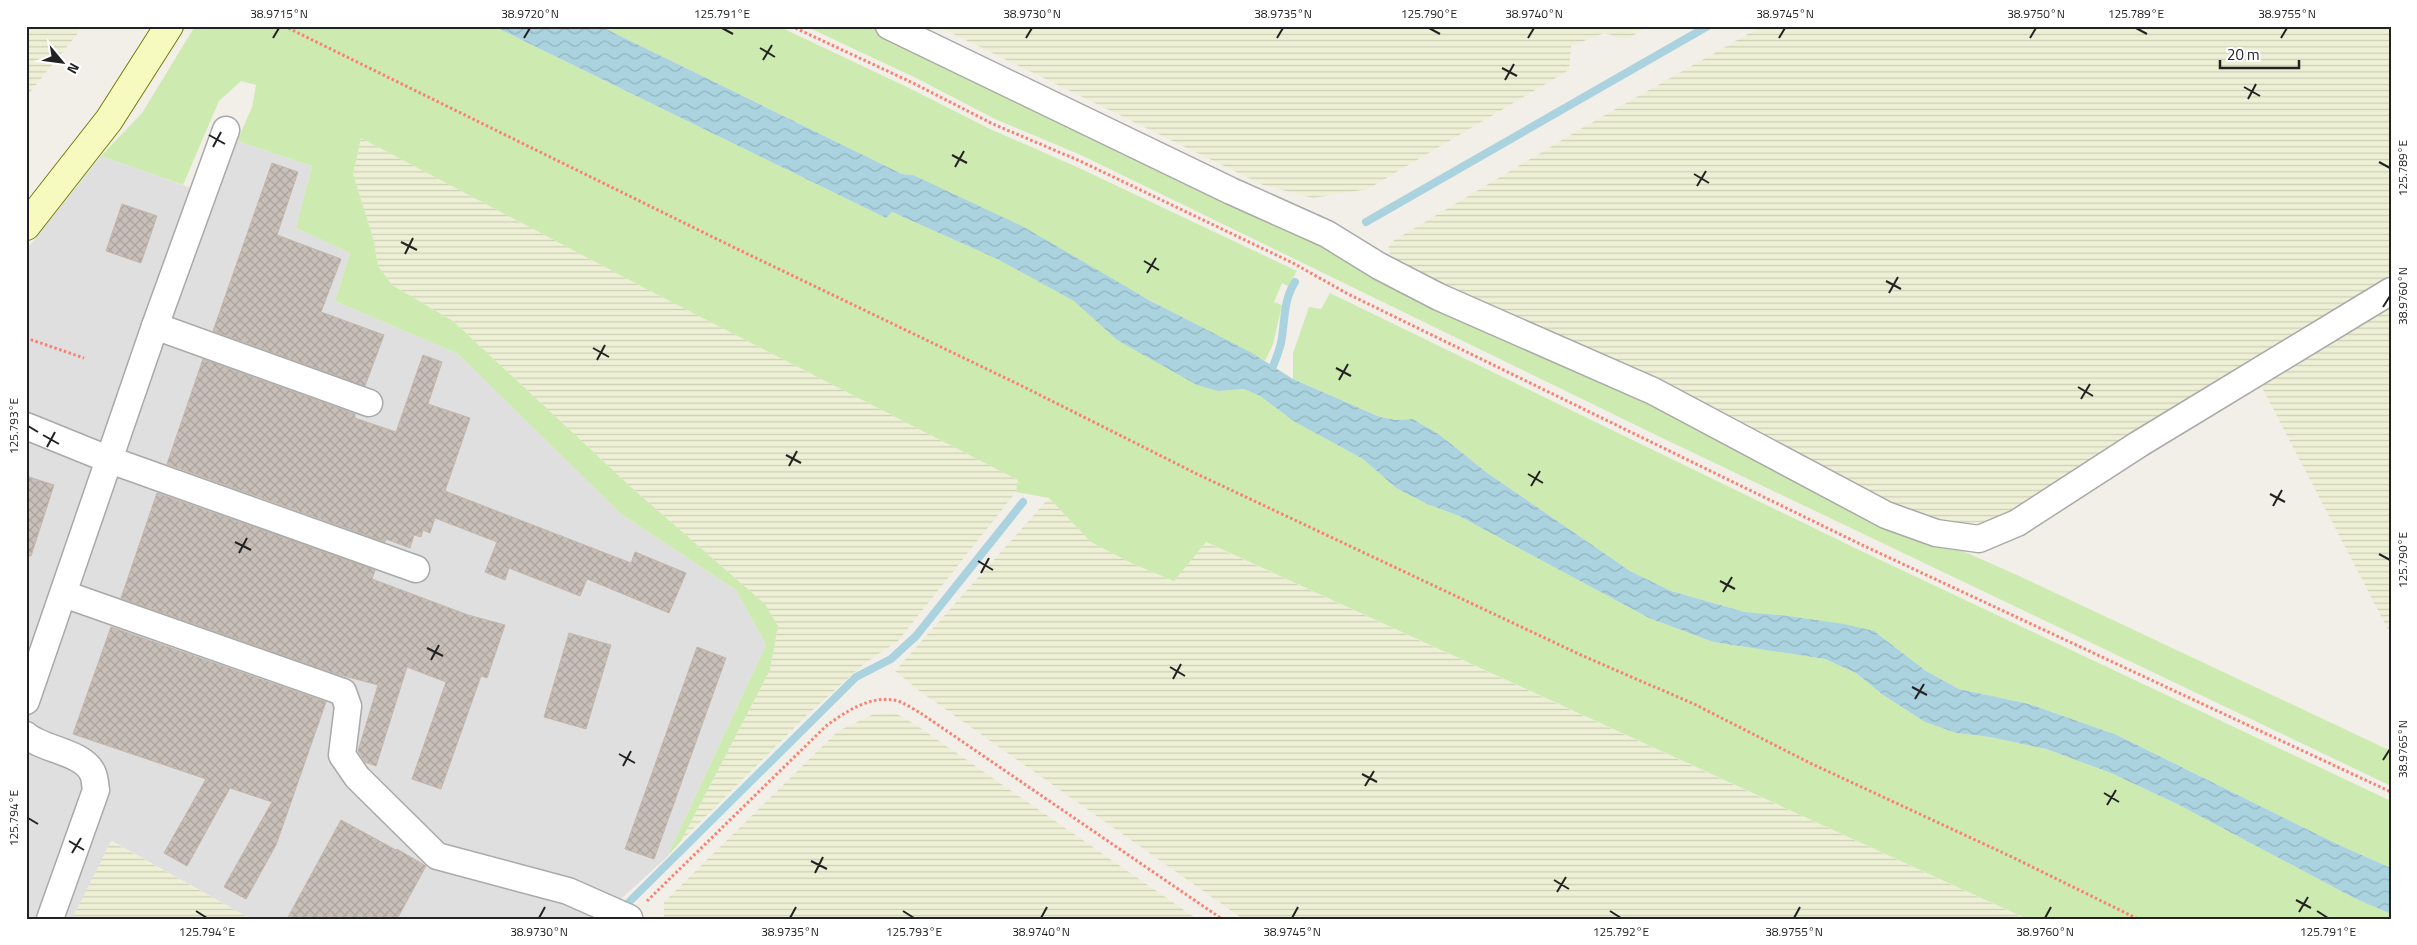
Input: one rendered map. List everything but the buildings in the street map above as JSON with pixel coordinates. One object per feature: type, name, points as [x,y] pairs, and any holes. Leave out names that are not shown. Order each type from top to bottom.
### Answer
[{"type":"main road","points":[[26,226],[109,120],[169,26]]},
{"type":"street","points":[[889,26],[1231,191],[1327,234],[1379,266],[1439,297],[1652,391],[1886,515],[1936,532],[1978,539],[2017,523],[2139,444],[2391,291]]},
{"type":"street","points":[[26,701],[155,326],[226,130]]},
{"type":"street","points":[[155,326],[369,403]]},
{"type":"street","points":[[26,426],[110,460],[416,569]]},
{"type":"street","points":[[64,594],[343,692],[348,706],[342,755],[357,777],[437,856],[568,891],[618,913]]},
{"type":"street","points":[[26,734],[34,741],[85,761],[94,774],[96,790],[50,919]]},
{"type":"path","points":[[284,26],[722,242],[1022,386],[1197,474],[1584,656],[1694,704],[1810,763],[2012,857],[2138,919]]},
{"type":"path","points":[[791,26],[913,83],[993,124],[1080,161],[1293,263],[1348,294],[1860,544],[2391,792]]},
{"type":"path","points":[[26,338],[84,358]]},
{"type":"path","points":[[618,913],[826,726],[851,708],[873,700],[898,701],[922,714],[1222,919]]},
{"type":"shaded area","points":[[237,141],[312,166],[296,228],[350,253],[335,301],[458,354],[621,514],[736,590],[766,645],[667,857],[599,919],[251,919],[112,841],[72,919],[26,919],[26,250],[101,156],[213,196]]},
{"type":"green space","points":[[26,26],[80,26],[78,33],[26,97]]},
{"type":"green space","points":[[195,26],[493,26],[886,218],[892,212],[997,259],[1075,301],[1117,340],[1218,391],[1244,389],[1260,396],[1295,422],[1363,459],[1396,488],[1427,504],[1459,516],[1649,618],[1713,642],[1825,659],[1856,673],[1883,695],[1925,722],[1956,733],[1990,737],[2046,749],[2111,773],[2179,805],[2354,898],[2391,914],[2391,919],[2027,919],[1206,542],[1174,581],[1131,563],[1091,542],[1049,498],[1016,492],[1018,480],[658,295],[361,138],[353,174],[374,241],[378,266],[392,285],[453,321],[632,488],[765,604],[778,626],[770,670],[681,841],[667,857],[766,645],[736,590],[621,514],[458,354],[335,301],[350,253],[296,228],[312,166],[237,141],[252,107],[256,85],[241,81],[219,101],[183,185],[101,156],[142,113]]},
{"type":"green space","points":[[600,26],[778,26],[990,129],[1077,167],[1297,271],[1288,286],[1282,283],[1274,302],[1282,305],[1273,344],[1265,361],[913,175],[902,174]]},
{"type":"green space","points":[[805,26],[876,26],[1931,537],[2017,575],[2391,751],[2391,786],[1652,433],[1083,156],[995,119],[916,78]]},
{"type":"green space","points":[[937,26],[1649,26],[1627,39],[1604,33],[1571,46],[1569,70],[1368,189],[1313,198],[1263,185]]},
{"type":"green space","points":[[1762,26],[2391,26],[2391,281],[2022,509],[1982,522],[1939,524],[1893,509],[1446,288],[1397,262],[1390,254],[1388,248],[1393,241],[1582,128]]},
{"type":"green space","points":[[361,138],[658,295],[1018,480],[1016,492],[898,641],[865,663],[807,715],[681,841],[770,670],[778,626],[765,604],[632,488],[453,321],[392,285],[378,266],[374,241],[353,174]]},
{"type":"green space","points":[[1330,293],[1855,548],[2391,801],[2391,868],[2335,843],[2117,735],[2029,704],[1959,689],[1926,671],[1874,631],[1781,615],[1745,612],[1671,591],[1630,571],[1486,472],[1440,435],[1413,419],[1396,420],[1380,417],[1293,379],[1293,353],[1309,307],[1321,309]]},
{"type":"green space","points":[[2391,300],[2391,635],[2259,382]]},
{"type":"green space","points":[[1049,498],[1091,542],[1131,563],[1174,581],[1205,542],[2026,919],[1243,919],[921,692],[895,671]]},
{"type":"green space","points":[[895,713],[916,725],[1197,919],[664,919],[664,902],[838,731],[874,714]]},
{"type":"green space","points":[[111,841],[251,919],[72,919]]},
{"type":"water","points":[[493,26],[600,26],[902,174],[913,175],[1022,226],[1149,300],[1252,353],[1293,379],[1380,417],[1396,420],[1413,419],[1440,435],[1486,472],[1630,571],[1671,591],[1745,612],[1844,624],[1874,631],[1926,671],[1959,689],[2029,704],[2117,735],[2335,843],[2391,868],[2391,914],[2354,898],[2179,805],[2111,773],[2046,749],[1990,737],[1956,733],[1925,722],[1883,695],[1856,673],[1825,659],[1713,642],[1649,618],[1459,516],[1427,504],[1396,488],[1363,459],[1295,422],[1260,396],[1244,389],[1218,391],[1197,385],[1117,340],[1074,301],[997,259],[892,212],[886,218]]},
{"type":"waterway","points":[[1366,222],[1708,26]]},
{"type":"waterway","points":[[1273,366],[1281,343],[1288,296],[1295,282]]},
{"type":"waterway","points":[[621,910],[856,677],[891,659],[916,636],[1023,502]]}]
